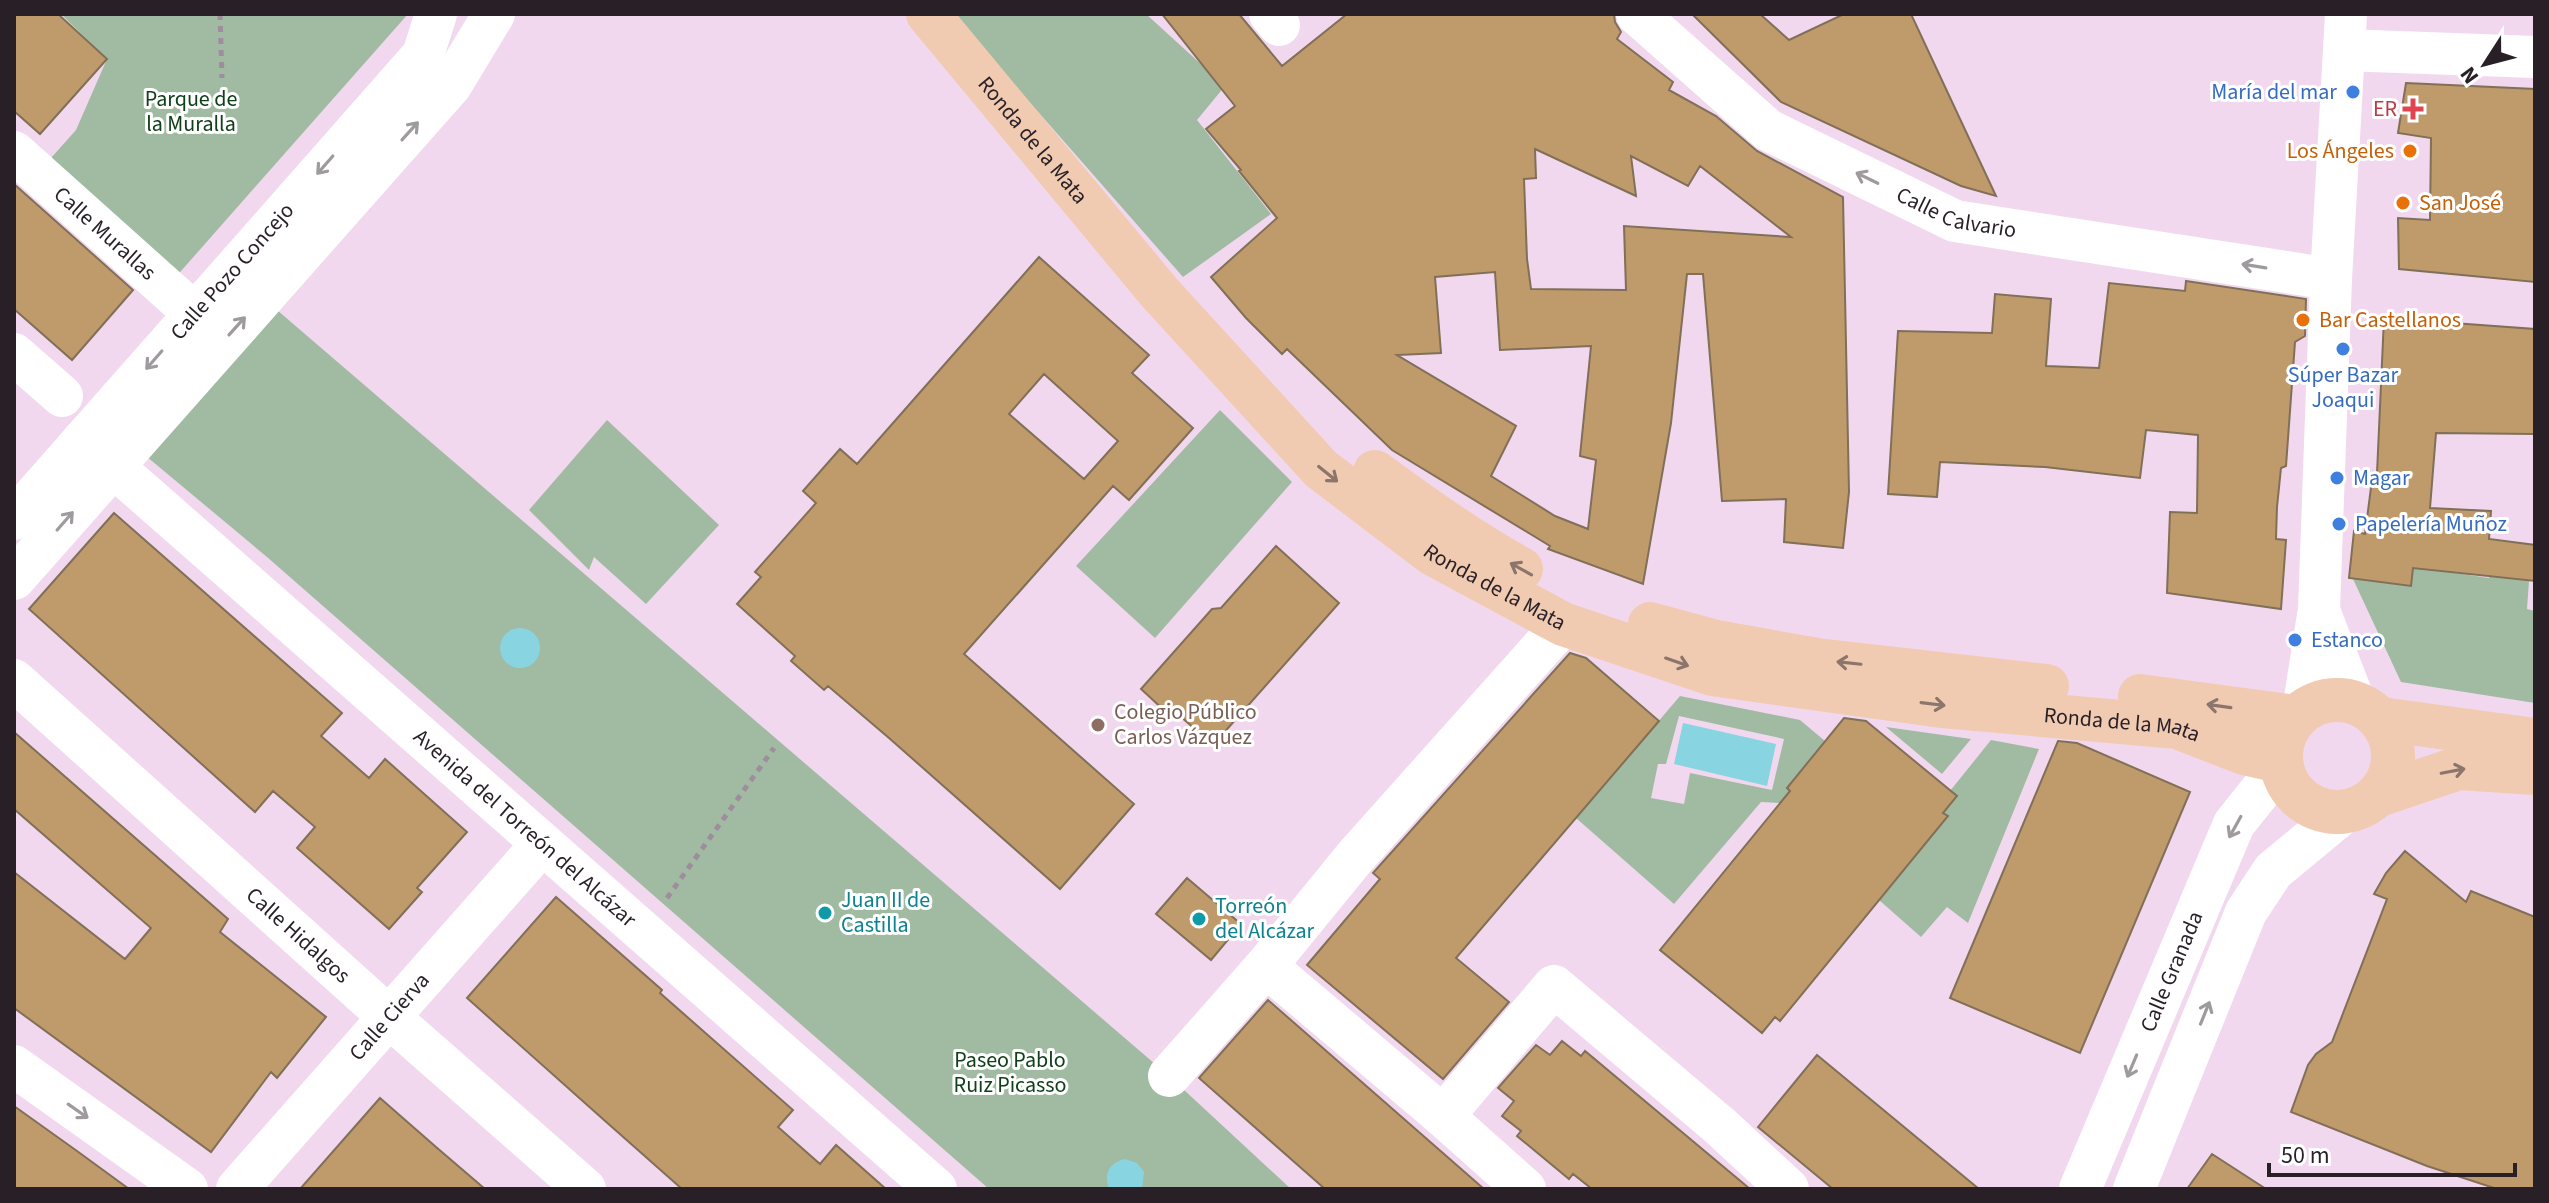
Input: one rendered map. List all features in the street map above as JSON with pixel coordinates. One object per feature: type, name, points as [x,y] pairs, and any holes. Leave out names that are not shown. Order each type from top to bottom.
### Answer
[{"type":"highway","name":"Ronda de la Mata","points":[[928,14],[1159,292],[1321,469],[1433,554],[1563,624],[1712,674],[1942,706],[2177,727],[2244,753],[2281,763]]},
{"type":"highway","name":"Ronda de la Mata","points":[[958,14],[1269,379],[1338,444],[1418,504],[1488,551],[1546,582],[1589,603],[1647,623],[1730,645],[1817,660],[2299,714]]},
{"type":"highway","points":[[2535,740],[2367,710],[2336,699],[2319,702],[2299,714],[2286,731],[2281,763],[2289,785],[2303,801],[2322,811],[2361,804],[2459,768],[2535,773]]},
{"type":"highway","points":[[2361,804],[2390,778],[2394,758],[2391,738],[2367,710]]},
{"type":"street","name":"Calle Pozo Concejo","points":[[14,579],[195,314],[423,55],[436,14]]},
{"type":"street","name":"Calle Pozo Concejo","points":[[451,85],[494,14]]},
{"type":"street","name":"Calle Pozo Concejo","points":[[14,519],[98,454],[515,14]]},
{"type":"street","name":"Calle Calvario","points":[[1637,14],[1768,130],[1955,221],[2331,279]]},
{"type":"street","points":[[2299,714],[2319,609],[2331,279],[2345,32],[2535,57]]},
{"type":"street","name":"Calle Murallas","points":[[14,152],[195,314]]},
{"type":"street","points":[[14,354],[62,396]]},
{"type":"street","name":"Avenida del Torreón del Alcázar","points":[[98,454],[936,1189]]},
{"type":"street","points":[[2319,609],[2367,710]]},
{"type":"street","points":[[1169,1076],[1266,966],[1355,857],[1563,624]]},
{"type":"street","name":"Calle Hidalgos","points":[[14,680],[585,1189]]},
{"type":"street","name":"Calle Granada","points":[[2080,1189],[2234,824],[2281,763]]},
{"type":"street","name":"Calle Granada","points":[[2134,1189],[2246,912],[2273,871],[2361,804]]},
{"type":"street","name":"Calle Cierva","points":[[237,1189],[542,844]]},
{"type":"street","points":[[1266,966],[1525,1189]]},
{"type":"street","points":[[1443,1116],[1554,986],[1720,1126],[1788,1189]]},
{"type":"street","points":[[14,1066],[187,1189]]},
{"type":"path","points":[[220,14],[222,78]]},
{"type":"path","points":[[667,898],[774,748]]},
{"type":"green space","name":"Parque de la Muralla","points":[[61,14],[408,14],[166,288],[43,167],[76,130],[107,59]]},
{"type":"green space","points":[[952,14],[1146,14],[1225,86],[1197,120],[1271,214],[1183,277]]},
{"type":"green space","name":"Paseo Pablo Ruiz Picasso","points":[[277,310],[1169,1076],[1291,1189],[989,1189],[267,557],[146,456]]},
{"type":"green space","points":[[1220,410],[1292,482],[1155,638],[1076,566]]},
{"type":"green space","points":[[607,420],[719,525],[646,604],[594,557],[589,570],[529,510]]},
{"type":"green space","points":[[2416,548],[2435,570],[2489,578],[2489,563],[2530,567],[2527,609],[2535,611],[2535,703],[2401,682],[2353,579],[2411,586]]},
{"type":"green space","points":[[1680,696],[1800,720],[1825,741],[1813,755],[1817,759],[1787,787],[1790,791],[1780,803],[1761,802],[1674,904],[1576,818]],"holes":[[[1679,716],[1784,739],[1772,790],[1690,773],[1684,804],[1651,798],[1658,764],[1666,764]]]},
{"type":"green space","points":[[1886,727],[1971,739],[1942,774]]},
{"type":"green space","points":[[1991,740],[2039,749],[1968,923],[1947,907],[1921,937],[1879,900],[1948,817],[1943,813],[1957,796],[1950,791]]},
{"type":"water","points":[[520,628],[534,634],[540,648],[534,662],[520,668],[506,662],[500,648],[506,634]]},
{"type":"water","points":[[1683,723],[1776,744],[1767,786],[1674,764]]},
{"type":"water","points":[[1125,1159],[1137,1163],[1144,1172],[1142,1189],[1109,1188],[1109,1169]]},
{"type":"building","points":[[14,14],[58,14],[107,59],[40,134],[14,111]]},
{"type":"building","points":[[1162,14],[1239,14],[1282,66],[1347,14],[1614,14],[1621,32],[1617,39],[1673,82],[1669,90],[1716,116],[1757,151],[1843,197],[1849,492],[1843,548],[1784,542],[1786,499],[1722,501],[1703,274],[1687,274],[1671,423],[1643,584],[1548,549],[1550,546],[1392,450],[1287,349],[1282,354],[1211,277],[1277,218],[1206,129],[1235,106]],"holes":[[[1535,149],[1636,196],[1631,156],[1688,186],[1700,166],[1791,237],[1624,226],[1626,290],[1531,289],[1524,179],[1536,178]],[[1495,272],[1500,350],[1591,346],[1580,456],[1596,460],[1588,529],[1555,516],[1491,476],[1516,426],[1397,355],[1441,353],[1435,277]]]},
{"type":"building","points":[[1692,14],[1760,14],[1789,40],[1844,14],[1911,14],[1996,196],[1961,186],[1781,102]]},
{"type":"building","points":[[2406,83],[2535,89],[2535,282],[2399,269],[2398,218],[2430,220],[2431,138],[2398,133]]},
{"type":"building","points":[[14,184],[133,290],[72,360],[14,309]]},
{"type":"building","points":[[1039,257],[1149,355],[1132,373],[1193,428],[1129,500],[1113,486],[964,654],[1134,804],[1060,889],[828,686],[824,690],[791,661],[795,656],[737,604],[761,577],[755,572],[816,503],[803,491],[840,449],[857,464]],"holes":[[[1044,374],[1118,441],[1084,479],[1009,414]]]},
{"type":"building","points":[[2186,281],[2306,299],[2305,336],[2295,342],[2286,466],[2281,468],[2277,507],[2276,539],[2286,540],[2281,609],[2167,593],[2170,512],[2197,513],[2198,435],[2146,430],[2140,478],[2045,467],[1940,462],[1937,497],[1888,494],[1898,331],[1992,333],[1995,294],[2051,299],[2046,366],[2099,368],[2109,283],[2185,291]]},
{"type":"building","points":[[2384,318],[2535,329],[2534,434],[2436,433],[2430,508],[2491,511],[2489,539],[2535,545],[2535,581],[2413,568],[2411,586],[2349,578],[2354,531],[2365,534],[2373,472],[2377,473]]},
{"type":"building","points":[[114,513],[342,713],[321,736],[369,778],[385,759],[467,832],[417,888],[422,892],[389,929],[297,848],[315,827],[273,791],[255,812],[29,609]]},
{"type":"building","points":[[1276,546],[1339,603],[1213,745],[1171,708],[1167,713],[1141,689],[1212,609],[1221,608]]},
{"type":"building","points":[[1570,653],[1586,658],[1659,721],[1456,958],[1509,1002],[1443,1079],[1307,965],[1380,879],[1373,873]]},
{"type":"building","points":[[1844,718],[1866,721],[1957,796],[1943,813],[1948,816],[1780,1021],[1775,1017],[1762,1033],[1660,950],[1790,791],[1787,788]]},
{"type":"building","points":[[14,732],[228,919],[220,932],[326,1017],[277,1078],[271,1072],[211,1152],[14,1008],[14,872],[125,959],[151,928],[14,809]]},
{"type":"building","points":[[2058,741],[2077,743],[2190,792],[2080,1053],[1950,998]]},
{"type":"building","points":[[2405,851],[2466,902],[2471,891],[2535,917],[2535,1189],[2497,1189],[2427,1166],[2291,1112],[2308,1065],[2316,1054],[2332,1042],[2387,899],[2374,894],[2386,873]]},
{"type":"building","name":"Torreón del Alcázar","points":[[1187,878],[1241,924],[1211,960],[1156,914]]},
{"type":"building","points":[[556,897],[793,1110],[778,1127],[820,1164],[836,1145],[886,1189],[682,1189],[604,1120],[467,998]]},
{"type":"building","points":[[1268,1000],[1484,1189],[1325,1189],[1199,1078]]},
{"type":"building","points":[[1562,1041],[1581,1056],[1585,1051],[1750,1189],[1592,1189],[1573,1174],[1569,1179],[1517,1136],[1521,1131],[1502,1116],[1514,1101],[1498,1088],[1536,1045],[1550,1055]]},
{"type":"building","points":[[1817,1055],[1979,1189],[1833,1189],[1758,1127]]},
{"type":"building","points":[[380,1098],[436,1147],[485,1189],[300,1189]]},
{"type":"building","points":[[14,1106],[77,1151],[129,1189],[14,1189]]},
{"type":"building","points":[[2212,1154],[2266,1189],[2187,1189]]},
{"type":"place","name":"María del mar","points":[[2353,92]]},
{"type":"place","name":"ER","points":[[2413,109]]},
{"type":"place","name":"Los Ángeles","points":[[2410,151]]},
{"type":"place","name":"San José","points":[[2403,203]]},
{"type":"place","name":"Bar Castellanos","points":[[2303,320]]},
{"type":"place","name":"Súper Bazar Joaqui","points":[[2343,349]]},
{"type":"place","name":"Magar","points":[[2337,478]]},
{"type":"place","name":"Papelería Muñoz","points":[[2339,524]]},
{"type":"place","name":"Estanco","points":[[2295,640]]},
{"type":"place","name":"Colegio Público Carlos Vázquez","points":[[1098,725]]},
{"type":"place","name":"Juan II de Castilla","points":[[825,913]]},
{"type":"place","name":"Torreón del Alcázar","points":[[1199,919]]}]
